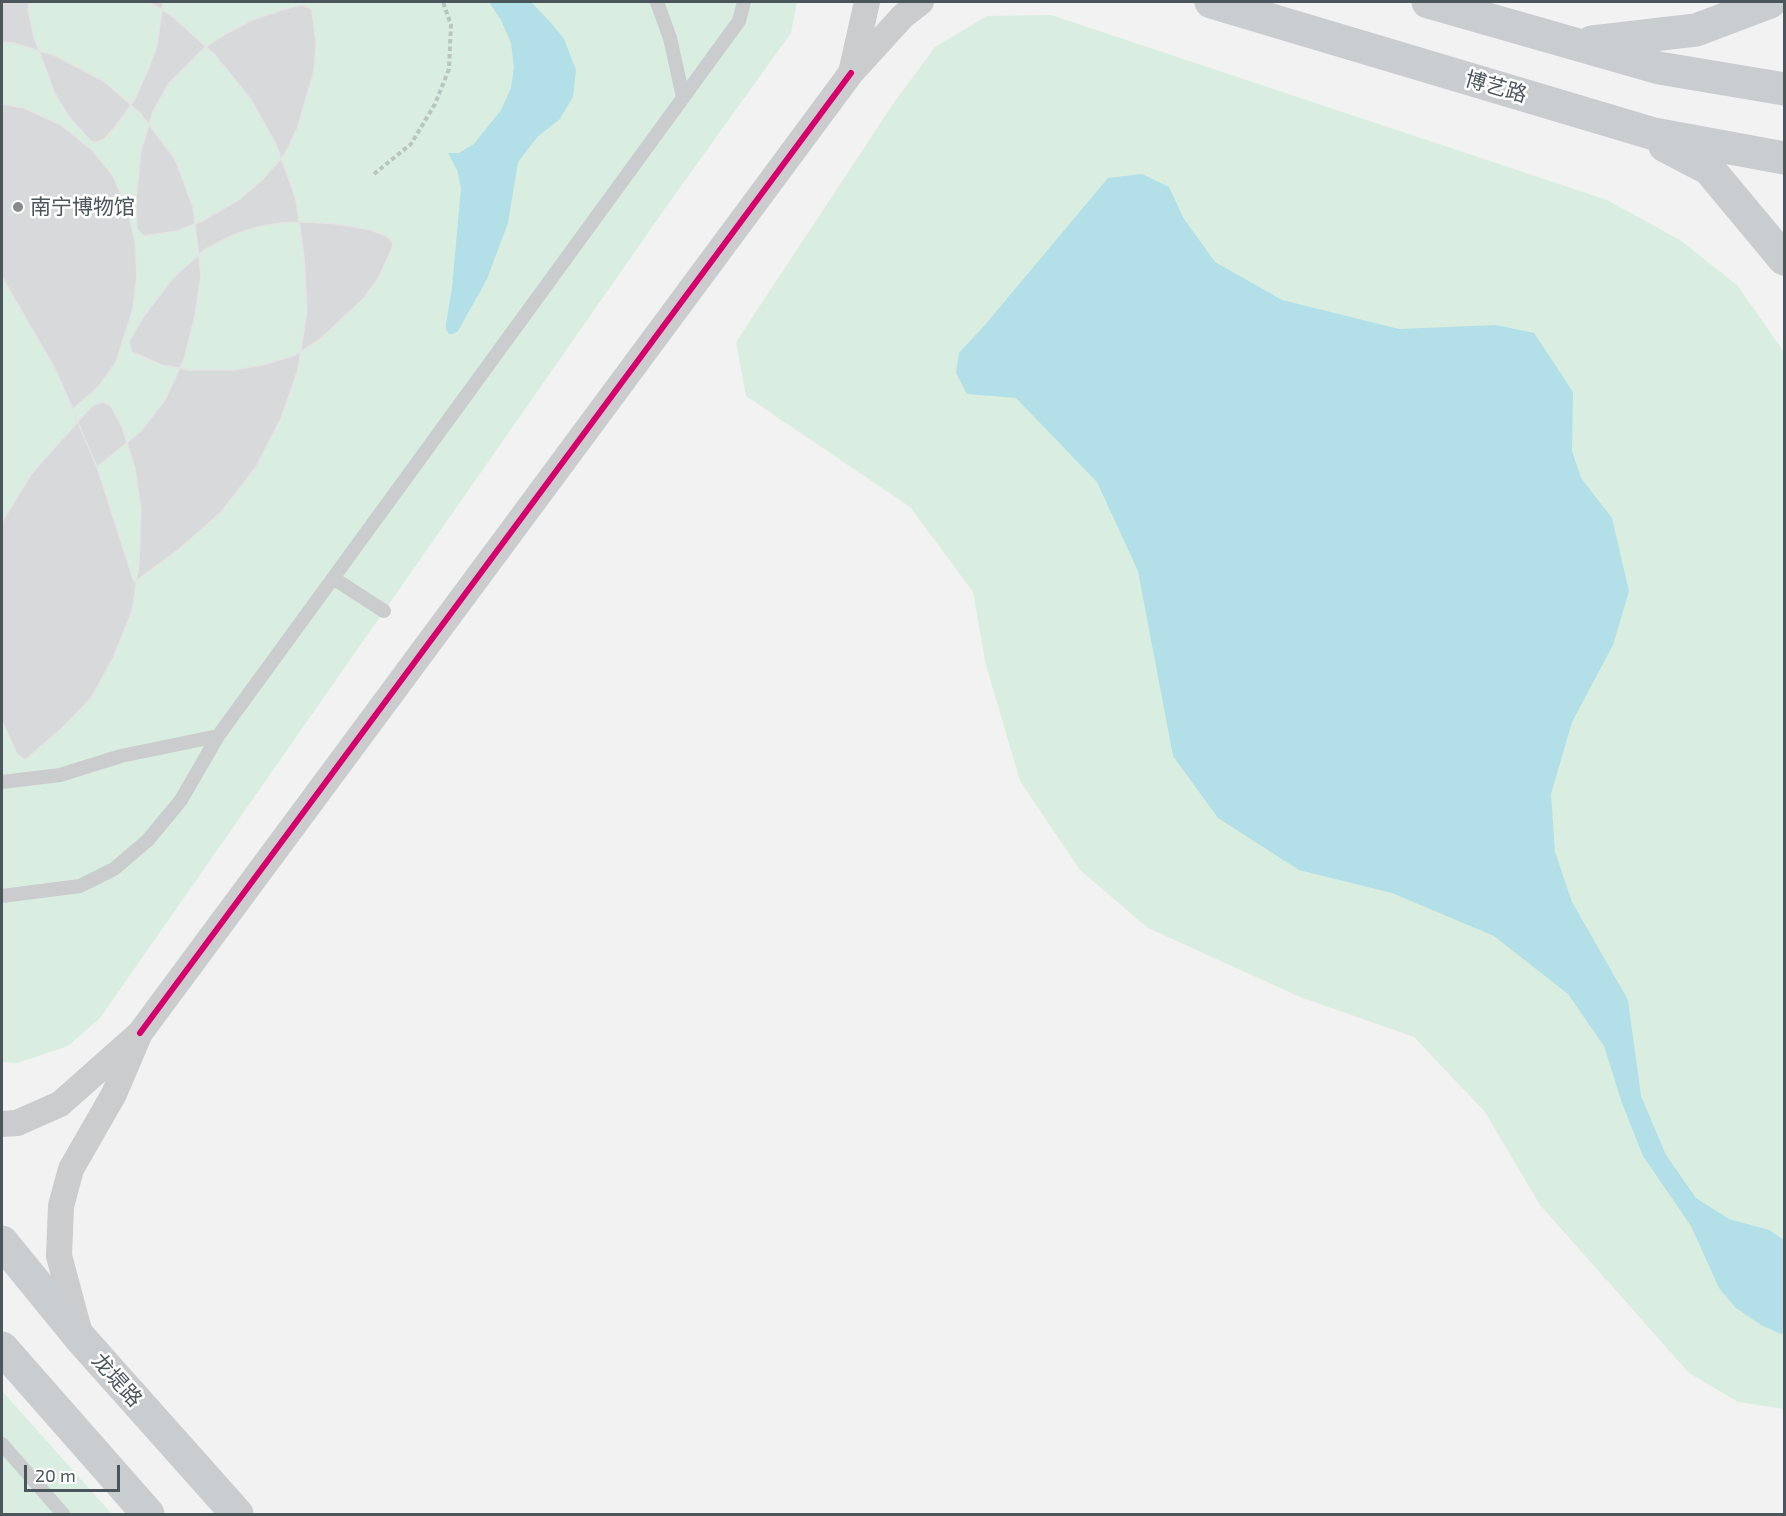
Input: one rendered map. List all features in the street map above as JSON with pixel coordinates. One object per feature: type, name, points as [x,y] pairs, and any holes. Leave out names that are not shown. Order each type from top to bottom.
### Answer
[{"type":"main road","name":"博艺路","points":[[1211,2],[1654,134],[1785,158]]},
{"type":"main road","points":[[1428,2],[1659,68],[1785,89]]},
{"type":"main road","points":[[1577,44],[1696,30],[1770,2]]},
{"type":"main road","points":[[1621,124],[1709,169],[1785,260]]},
{"type":"main road","name":"龙堤路","points":[[2,1242],[82,1340],[237,1515]]},
{"type":"main road","points":[[2,1348],[148,1515]]},
{"type":"street","points":[[851,73],[867,2]]},
{"type":"street","points":[[2,1124],[17,1123],[60,1104],[140,1033],[851,73],[903,16],[921,2]]},
{"type":"street","points":[[82,1340],[59,1256],[61,1206],[71,1169],[114,1094],[140,1033]]},
{"type":"lane","points":[[657,2],[670,38],[683,97]]},
{"type":"lane","points":[[2,896],[80,886],[114,869],[148,840],[181,800],[218,736],[739,21],[744,2]]},
{"type":"lane","points":[[333,578],[384,611]]},
{"type":"lane","points":[[2,782],[60,775],[121,756],[218,736]]},
{"type":"lane","points":[[2,1444],[63,1515]]},
{"type":"path","points":[[374,174],[411,144],[435,104],[449,69],[451,26],[443,2]]},
{"type":"green space","points":[[2,2],[797,2],[791,33],[671,200],[100,1018],[68,1046],[17,1063],[2,1062]]},
{"type":"green space","points":[[1051,15],[1607,200],[1680,240],[1737,285],[1784,352],[1784,1409],[1738,1402],[1689,1373],[1540,1205],[1485,1112],[1414,1037],[1300,997],[1148,928],[1080,870],[1020,781],[986,665],[973,592],[910,507],[746,396],[736,342],[893,104],[935,47],[987,16]]},
{"type":"green space","points":[[2,1391],[112,1514],[2,1514]]},
{"type":"water","points":[[489,2],[531,2],[551,23],[564,39],[576,70],[573,97],[559,120],[538,136],[518,162],[508,223],[487,279],[458,331],[449,334],[446,324],[452,288],[461,188],[457,170],[448,153],[459,153],[474,144],[501,110],[511,88],[514,67],[511,43],[501,20]]},
{"type":"water","points":[[1142,174],[1169,187],[1184,219],[1215,262],[1282,300],[1399,329],[1496,325],[1534,333],[1573,392],[1572,451],[1581,478],[1612,518],[1629,591],[1613,645],[1572,722],[1551,794],[1555,852],[1572,902],[1628,1000],[1641,1096],[1666,1155],[1696,1198],[1729,1219],[1769,1230],[1784,1240],[1784,1333],[1781,1334],[1761,1325],[1736,1308],[1719,1288],[1691,1226],[1643,1156],[1622,1103],[1604,1046],[1568,994],[1494,936],[1392,893],[1299,870],[1218,818],[1173,756],[1138,571],[1097,482],[1016,398],[967,394],[956,373],[959,353],[1108,178]]},
{"type":"building","points":[[2,2],[150,2],[173,17],[214,54],[250,98],[276,144],[296,199],[304,257],[307,310],[298,370],[281,418],[256,467],[221,512],[178,550],[134,582],[97,467],[54,367],[2,277]]},
{"type":"building","points":[[29,2],[163,2],[157,46],[148,70],[135,99],[104,139],[92,142],[69,117],[55,94],[34,37],[28,10]]},
{"type":"building","points":[[301,5],[312,10],[316,44],[314,71],[297,129],[285,154],[263,179],[240,199],[202,221],[177,231],[144,236],[137,229],[136,199],[141,151],[153,111],[169,83],[203,49],[224,35],[252,20]]},
{"type":"building","points":[[2,42],[56,56],[105,82],[140,113],[175,159],[193,207],[201,275],[195,316],[184,359],[165,400],[140,432],[97,467],[54,367],[2,277]]},
{"type":"building","points":[[2,104],[24,108],[61,125],[93,151],[113,176],[127,208],[135,241],[137,274],[133,308],[116,362],[99,386],[73,409],[54,367],[2,277]]},
{"type":"building","points":[[306,222],[337,224],[371,230],[386,236],[392,241],[393,246],[379,277],[363,299],[319,340],[295,355],[263,365],[232,370],[189,370],[162,365],[132,352],[129,342],[144,316],[173,278],[204,250],[233,235],[257,227]]},
{"type":"building","points":[[103,402],[111,406],[122,427],[135,468],[141,509],[139,564],[132,611],[113,658],[91,698],[62,728],[25,760],[17,754],[2,721],[2,522],[32,473],[93,405]]},
{"type":"cycle path","points":[[140,1033],[851,73]]},
{"type":"place","name":"南宁博物馆","points":[[18,207]]}]
